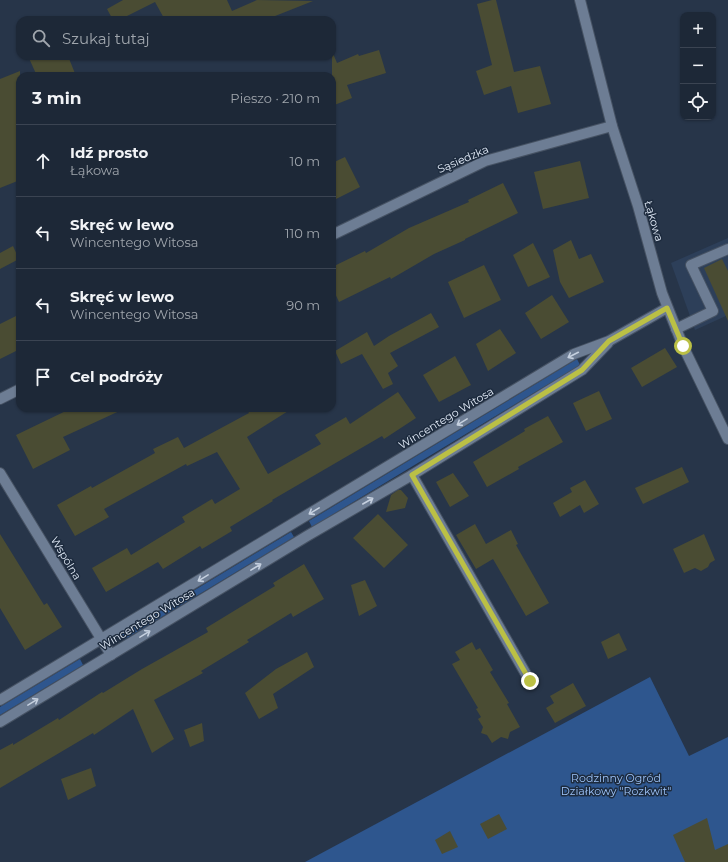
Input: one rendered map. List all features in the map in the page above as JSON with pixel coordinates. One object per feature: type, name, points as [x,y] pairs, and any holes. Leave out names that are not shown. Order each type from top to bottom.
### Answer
[{"type":"street","name":"Łąkowa","points":[[580,0],[612,126],[638,206],[667,308],[728,439]]},
{"type":"street","name":"Sąsiedzka","points":[[336,234],[485,161],[612,126]]},
{"type":"street","points":[[676,329],[713,311],[691,265],[728,249]]},
{"type":"street","name":"Wincentego Witosa","points":[[0,700],[574,354],[609,341],[667,308]]},
{"type":"street","name":"Wincentego Witosa","points":[[0,722],[307,536],[412,475],[582,370],[609,341]]},
{"type":"street","points":[[0,399],[16,391]]},
{"type":"street","name":"Wspólna","points":[[0,473],[111,655]]},
{"type":"street","points":[[412,475],[530,681]]},
{"type":"street","points":[[298,521],[307,536]]},
{"type":"shaded area","points":[[728,238],[728,315],[695,330],[671,263]]},
{"type":"green space","points":[[577,359],[580,365],[312,527],[309,521]]},
{"type":"green space","points":[[291,532],[294,537],[125,639],[122,634]]},
{"type":"green space","points":[[80,659],[83,665],[0,715],[0,707]]},
{"type":"green space","name":"Rodzinny Ogród Działkowy \"Rozkwit\"","points":[[650,677],[689,756],[728,737],[728,862],[305,862]]},
{"type":"building","points":[[123,0],[227,0],[232,11],[257,0],[313,1],[275,16],[163,16],[155,2],[127,16],[111,16],[107,9]]},
{"type":"building","points":[[496,0],[514,72],[540,66],[551,104],[518,113],[511,86],[484,95],[476,71],[492,65],[477,4]]},
{"type":"building","points":[[379,50],[386,73],[347,85],[352,98],[336,104],[336,72],[332,72],[332,60],[336,60],[337,63],[358,54],[359,56]]},
{"type":"building","points":[[30,60],[70,60],[74,72],[35,72]]},
{"type":"building","points":[[16,73],[16,182],[0,188],[0,79]]},
{"type":"building","points":[[345,157],[360,187],[336,199],[336,161]]},
{"type":"building","points":[[580,161],[589,198],[543,209],[534,172]]},
{"type":"building","points":[[503,183],[518,213],[434,254],[391,279],[390,277],[339,302],[336,296],[336,265],[365,251],[366,253],[409,228],[469,202],[468,200]]},
{"type":"building","points":[[571,240],[579,259],[591,254],[604,282],[569,298],[560,282],[553,250]]},
{"type":"building","points":[[533,243],[550,277],[528,287],[513,255]]},
{"type":"building","points":[[13,246],[16,252],[16,261],[0,269],[0,253]]},
{"type":"building","points":[[722,259],[728,271],[728,321],[704,268]]},
{"type":"building","points":[[484,265],[501,300],[464,318],[448,282]]},
{"type":"building","points":[[552,295],[569,322],[541,339],[525,313]]},
{"type":"building","points":[[431,313],[439,327],[390,353],[398,366],[388,373],[393,384],[383,389],[362,354],[341,364],[336,353],[336,350],[367,332],[374,346]]},
{"type":"building","points":[[16,316],[16,351],[0,359],[0,324]]},
{"type":"building","points":[[500,329],[516,353],[488,371],[476,344]]},
{"type":"building","points":[[665,348],[677,367],[642,387],[631,368]]},
{"type":"building","points":[[455,356],[471,385],[439,402],[423,375]]},
{"type":"building","points":[[599,391],[612,419],[586,431],[573,403]]},
{"type":"building","points":[[398,392],[416,418],[384,439],[382,436],[272,500],[273,501],[230,527],[232,531],[202,549],[200,546],[163,569],[158,562],[106,592],[92,568],[127,548],[131,555],[185,522],[182,517],[212,499],[215,504],[240,489],[217,452],[187,466],[186,464],[104,509],[109,517],[75,536],[57,505],[91,486],[92,488],[155,453],[153,449],[178,437],[184,448],[248,412],[287,412],[247,437],[268,474],[321,444],[315,435],[346,417],[350,424]]},
{"type":"building","points":[[64,412],[117,412],[63,437],[70,450],[33,469],[16,435]]},
{"type":"building","points":[[548,416],[563,442],[518,467],[519,469],[487,487],[473,462],[525,431],[524,429]]},
{"type":"building","points":[[682,467],[689,482],[643,504],[635,488]]},
{"type":"building","points":[[453,473],[469,496],[450,507],[436,482]]},
{"type":"building","points":[[585,480],[599,504],[584,513],[580,505],[560,517],[553,503],[572,492],[570,488]]},
{"type":"building","points":[[398,490],[401,490],[408,498],[405,508],[386,512],[391,495]]},
{"type":"building","points":[[378,514],[408,545],[384,568],[353,538]]},
{"type":"building","points":[[475,524],[486,544],[511,530],[518,544],[516,545],[549,603],[526,616],[493,559],[476,569],[456,535]]},
{"type":"building","points":[[0,534],[44,605],[47,603],[62,627],[25,650],[0,608]]},
{"type":"building","points":[[704,534],[715,560],[701,571],[695,568],[684,573],[673,549]]},
{"type":"building","points":[[304,564],[324,599],[293,617],[291,613],[247,640],[249,642],[201,671],[203,673],[154,700],[174,739],[152,753],[133,709],[94,735],[93,733],[0,788],[0,750],[13,743],[13,745],[58,718],[59,720],[102,692],[103,693],[208,632],[206,628],[275,586],[273,583]]},
{"type":"building","points":[[365,580],[377,606],[359,616],[351,585]]},
{"type":"building","points":[[619,633],[627,650],[608,659],[601,642]]},
{"type":"building","points":[[472,642],[476,650],[480,648],[493,670],[490,672],[509,703],[507,704],[520,727],[510,732],[508,739],[501,737],[492,743],[487,735],[481,733],[483,727],[478,719],[481,717],[476,709],[478,708],[452,664],[460,660],[455,652]]},
{"type":"building","points":[[307,652],[314,667],[273,694],[278,708],[259,719],[245,693],[276,669]]},
{"type":"building","points":[[573,683],[586,706],[555,723],[546,708],[554,703],[550,696]]},
{"type":"building","points":[[202,723],[204,741],[190,747],[184,730]]},
{"type":"building","points":[[91,768],[96,786],[68,800],[61,779]]},
{"type":"building","points":[[499,814],[507,829],[488,839],[480,824]]},
{"type":"building","points":[[707,818],[715,850],[728,844],[728,862],[685,862],[673,835]]},
{"type":"building","points":[[450,831],[458,847],[442,854],[435,840]]},
{"type":"route","points":[[530,681],[412,475],[582,370],[609,341],[667,308],[683,346]]}]
